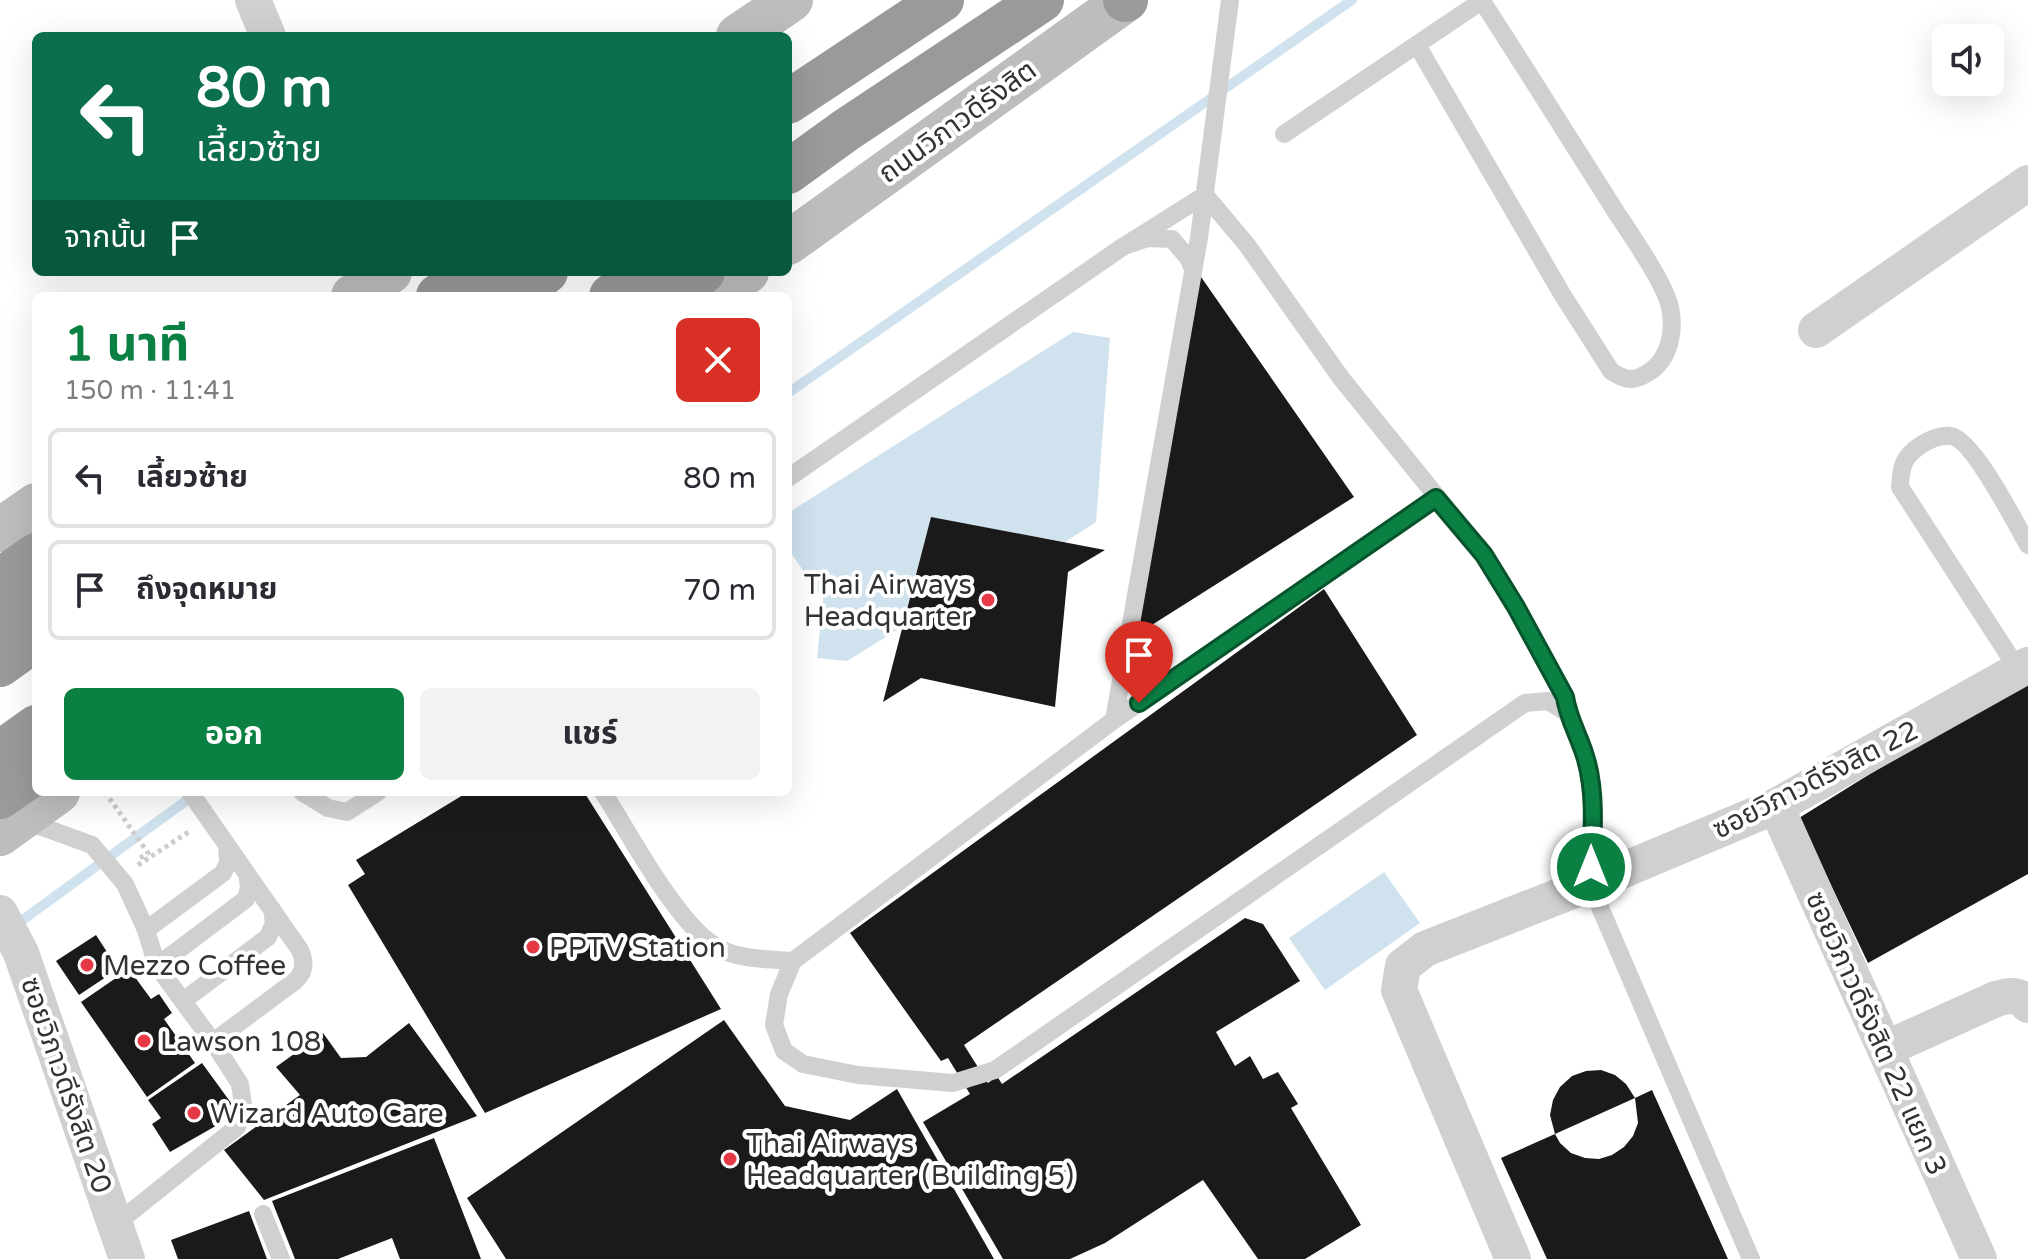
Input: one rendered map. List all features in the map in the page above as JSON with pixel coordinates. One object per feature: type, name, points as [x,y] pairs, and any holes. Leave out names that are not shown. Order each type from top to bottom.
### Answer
[{"type":"highway","points":[[792,74],[901,0]]},
{"type":"highway","points":[[792,99],[942,0]]},
{"type":"highway","points":[[792,167],[1027,0]]},
{"type":"highway","name":"ถนนวิภาวดีรังสิต","points":[[792,167],[1042,0]]},
{"type":"highway","points":[[446,292],[476,276]]},
{"type":"highway","points":[[478,292],[501,276]]},
{"type":"highway","points":[[518,292],[540,276]]},
{"type":"highway","points":[[616,292],[638,276]]},
{"type":"highway","points":[[626,292],[648,276]]},
{"type":"highway","points":[[676,292],[698,276]]},
{"type":"highway","points":[[0,580],[32,558]]},
{"type":"highway","points":[[0,624],[32,602]]},
{"type":"highway","points":[[0,665],[32,642]]},
{"type":"highway","points":[[0,738],[32,715]]},
{"type":"highway","points":[[0,753],[32,730]]},
{"type":"highway","points":[[7,816],[32,778]]},
{"type":"main road","points":[[744,32],[791,0]]},
{"type":"main road","name":"ถนนวิภาวดีรังสิต","points":[[792,240],[1126,0]]},
{"type":"main road","points":[[359,292],[384,276]]},
{"type":"main road","points":[[720,292],[742,276]]},
{"type":"main road","points":[[0,530],[32,508]]},
{"type":"main road","points":[[7,816],[50,796]]},
{"type":"street","points":[[253,0],[266,32]]},
{"type":"street","points":[[1816,330],[2028,183]]},
{"type":"street","name":"ซอยวิภาวดีรังสิต 22","points":[[1513,1259],[1399,990],[1403,966],[1425,949],[1776,806],[2024,668]]},
{"type":"street","name":"ซอยวิภาวดีรังสิต 22 แยก 3","points":[[1776,806],[1979,1259]]},
{"type":"street","name":"ซอยวิภาวดีรังสิต 20","points":[[6,924],[127,1259]]},
{"type":"street","points":[[1885,1049],[2009,995],[2019,997],[2028,1005]]},
{"type":"lane","points":[[1114,720],[1193,270],[1230,0]]},
{"type":"lane","points":[[1284,134],[1483,0],[1643,254],[1669,303],[1673,325],[1663,357],[1655,368],[1636,380],[1623,380],[1611,371],[1562,294],[1417,45]]},
{"type":"lane","points":[[792,475],[1124,246],[1205,195]]},
{"type":"lane","points":[[1205,195],[1247,245],[1341,378],[1484,555],[1565,697],[1567,713],[1586,757],[1590,780],[1590,884],[1751,1259]]},
{"type":"lane","points":[[1124,246],[1148,238],[1172,239],[1189,259],[1193,270]]},
{"type":"lane","points":[[2024,668],[1900,487],[1900,468],[1905,457],[1930,440],[1950,435],[1961,440],[1984,468],[2028,545]]},
{"type":"lane","points":[[1436,498],[1114,720],[793,961],[779,994],[774,1025],[784,1051],[803,1064],[858,1075],[953,1083],[995,1070],[1525,703],[1548,701],[1567,713]]},
{"type":"lane","points":[[193,796],[304,959],[301,975],[213,1042]]},
{"type":"lane","points":[[308,796],[328,808],[347,812],[372,796]]},
{"type":"lane","points":[[606,796],[684,919],[705,938],[716,947],[748,958],[793,961]]},
{"type":"lane","points":[[7,816],[92,845],[125,884],[146,930],[157,966],[213,1042],[242,1091],[244,1111],[241,1123],[116,1224]]},
{"type":"lane","points":[[146,930],[223,873],[228,863],[227,845]]},
{"type":"lane","points":[[157,966],[246,899],[249,887],[247,874]]},
{"type":"lane","points":[[183,1001],[268,937],[274,923],[272,909]]},
{"type":"lane","points":[[263,1214],[281,1259]]},
{"type":"path","points":[[108,796],[148,853],[135,861],[138,865],[205,814]]},
{"type":"water","points":[[1073,332],[1110,338],[1096,522],[1065,542],[931,518],[902,627],[847,661],[817,658],[823,599],[792,555],[792,510]]},
{"type":"water","points":[[1384,872],[1420,923],[1325,990],[1289,938]]},
{"type":"building","points":[[1199,274],[1354,497],[1136,635]]},
{"type":"building","name":"Thai Airways Headquarter","points":[[931,517],[1105,550],[1068,572],[1055,707],[921,678],[883,702]]},
{"type":"building","points":[[1324,589],[1417,735],[964,1045],[988,1083],[997,1076],[1002,1084],[1245,918],[1263,924],[1300,981],[1216,1032],[1235,1066],[1250,1056],[1263,1079],[1278,1072],[1298,1104],[1291,1108],[1361,1225],[1305,1259],[1258,1259],[1203,1180],[1105,1243],[1070,1259],[1003,1259],[923,1122],[970,1094],[948,1058],[941,1061],[850,933]]},
{"type":"building","points":[[2028,676],[2028,874],[1868,963],[1799,818]]},
{"type":"building","name":"PPTV Station","points":[[461,796],[587,796],[721,1009],[485,1113],[348,885],[365,874],[356,860]]},
{"type":"building","name":"Mezzo Coffee","points":[[96,935],[118,969],[79,995],[56,961]]},
{"type":"building","name":"Lawson 108","points":[[129,969],[151,999],[159,994],[172,1013],[164,1019],[195,1063],[147,1097],[81,1002]]},
{"type":"building","name":"Thai Airways Headquarter (Building 5)","points":[[724,1020],[785,1106],[850,1120],[897,1089],[994,1259],[506,1259],[467,1198]]},
{"type":"building","points":[[409,1023],[477,1116],[264,1200],[224,1150],[300,1095],[276,1067],[323,1033],[341,1058],[366,1057]]},
{"type":"building","name":"Wizard Auto Care","points":[[202,1063],[234,1107],[228,1119],[170,1152],[152,1124],[161,1118],[148,1100]]},
{"type":"building","points":[[1601,1070],[1615,1075],[1626,1084],[1635,1098],[1555,1134],[1550,1115],[1560,1087],[1572,1076]]},
{"type":"building","points":[[1652,1090],[1728,1259],[1547,1259],[1501,1158],[1555,1134],[1571,1153],[1599,1159],[1612,1155],[1633,1136],[1638,1123],[1635,1098]]},
{"type":"building","points":[[434,1138],[481,1259],[400,1259],[392,1238],[338,1259],[295,1259],[272,1201]]},
{"type":"building","points":[[249,1211],[267,1259],[178,1259],[171,1240]]},
{"type":"waterway","points":[[792,390],[1352,0]]},
{"type":"waterway","points":[[13,927],[193,796]]},
{"type":"place","name":"Thai Airways Headquarter","points":[[988,600]]},
{"type":"place","name":"PPTV Station","points":[[533,947]]},
{"type":"place","name":"Mezzo Coffee","points":[[87,965]]},
{"type":"place","name":"Lawson 108","points":[[144,1041]]},
{"type":"place","name":"Wizard Auto Care","points":[[194,1113]]},
{"type":"place","name":"Thai Airways Headquarter (Building 5)","points":[[730,1159]]},
{"type":"route","points":[[1139,703],[1436,498],[1484,555],[1565,697],[1567,713],[1586,757],[1590,780],[1591,867]]}]
